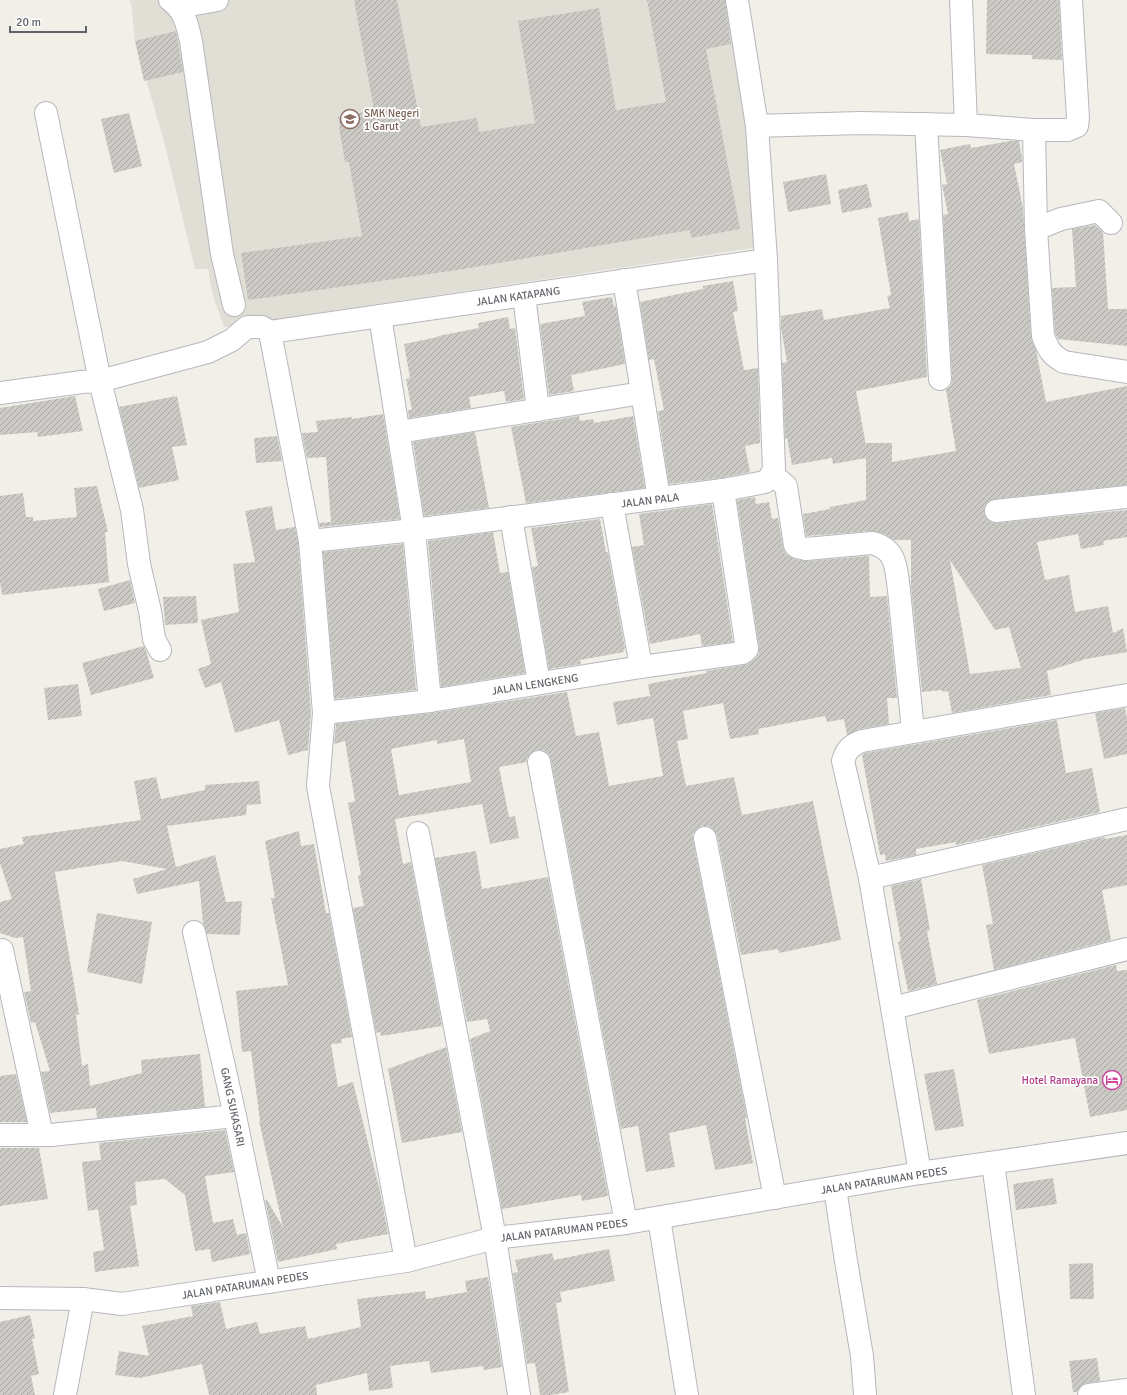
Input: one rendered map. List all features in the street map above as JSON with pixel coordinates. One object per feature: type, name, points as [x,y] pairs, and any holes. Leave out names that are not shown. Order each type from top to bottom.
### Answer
[{"type":"street","points":[[217,0],[174,3],[186,23],[191,41],[222,254],[234,305]]},
{"type":"street","points":[[737,0],[757,126],[766,260],[774,469],[772,474],[786,486],[795,545],[797,547],[806,549],[872,543],[881,545],[891,553],[896,567],[899,590],[913,731]]},
{"type":"street","points":[[962,0],[966,125]]},
{"type":"street","points":[[757,126],[861,123],[966,125],[1034,130],[1068,130],[1077,126],[1078,118],[1071,0]]},
{"type":"street","points":[[46,113],[100,382],[132,510],[139,564],[150,611],[154,639],[160,650]]},
{"type":"street","points":[[926,124],[940,379]]},
{"type":"street","points":[[1034,130],[1036,229],[1043,336],[1048,349],[1056,358],[1064,362],[1127,372]]},
{"type":"street","points":[[1036,229],[1061,219],[1099,211],[1111,223]]},
{"type":"street","name":"JALAN KATAPANG","points":[[270,332],[766,260]]},
{"type":"street","points":[[624,280],[660,498]]},
{"type":"street","points":[[524,295],[538,410]]},
{"type":"street","points":[[380,316],[414,530],[430,701]]},
{"type":"street","points":[[0,393],[82,382],[100,382],[208,352],[232,340],[247,327],[262,327],[270,332],[310,541],[324,713],[318,786],[406,1261]]},
{"type":"street","points":[[399,432],[642,393]]},
{"type":"street","name":"JALAN PALA","points":[[310,541],[414,530],[723,490],[765,482],[772,474]]},
{"type":"street","name":"JALAN LENGKENG","points":[[324,713],[430,701],[641,667],[742,653],[746,649],[723,490]]},
{"type":"street","points":[[996,511],[1127,497]]},
{"type":"street","points":[[612,504],[641,667]]},
{"type":"street","points":[[511,517],[539,684]]},
{"type":"street","points":[[920,1174],[870,878],[843,761],[846,753],[852,745],[862,740],[1127,695]]},
{"type":"street","points":[[540,762],[626,1224]]},
{"type":"street","points":[[870,878],[1127,819]]},
{"type":"street","points":[[418,833],[495,1238],[519,1395]]},
{"type":"street","points":[[705,838],[775,1198]]},
{"type":"street","name":"GANG SUKASARI","points":[[194,932],[235,1116],[269,1282]]},
{"type":"street","points":[[893,1008],[1127,949]]},
{"type":"street","points":[[2,950],[42,1135]]},
{"type":"street","points":[[0,1135],[42,1135],[235,1116]]},
{"type":"street","name":"JALAN PATARUMAN PEDES","points":[[0,1298],[83,1299],[122,1304],[406,1261],[495,1238],[626,1224],[920,1174],[1127,1143]]},
{"type":"street","points":[[993,1163],[1024,1395]]},
{"type":"street","points":[[835,1188],[862,1356],[865,1394]]},
{"type":"street","points":[[659,1218],[688,1395]]},
{"type":"street","points":[[65,1395],[83,1299]]},
{"type":"street","points":[[1089,1395],[1127,1390]]},
{"type":"shaded area","name":"SMK Negeri 1 Garut","points":[[129,0],[730,0],[762,203],[753,248],[224,327],[213,296],[208,269],[195,269],[165,145],[135,41],[131,2]]},
{"type":"building","points":[[354,0],[397,0],[421,127],[477,118],[479,132],[535,123],[518,21],[599,8],[616,110],[666,102],[647,0],[725,0],[731,44],[706,49],[740,229],[691,238],[690,230],[464,269],[248,300],[241,253],[362,236],[349,162],[345,162],[338,117],[374,110]]},
{"type":"building","points":[[987,0],[1059,0],[1062,60],[1032,59],[1032,55],[986,54]]},
{"type":"building","points":[[176,31],[183,72],[144,81],[135,41]]},
{"type":"building","points":[[129,113],[142,166],[114,173],[101,119]]},
{"type":"building","points":[[1010,141],[1019,141],[1022,162],[1014,164],[1023,208],[1031,337],[1036,350],[1046,402],[1127,386],[1127,485],[995,499],[989,501],[985,506],[984,513],[986,518],[991,522],[997,523],[1127,510],[1127,537],[1103,541],[1104,545],[1081,549],[1078,534],[1037,542],[1045,580],[1069,575],[1075,612],[1108,606],[1113,633],[1123,628],[1127,652],[1086,659],[1047,671],[1051,695],[952,713],[948,691],[942,692],[942,690],[922,692],[911,586],[911,540],[894,540],[884,534],[871,531],[806,536],[803,514],[866,500],[866,458],[833,464],[832,458],[792,465],[787,438],[785,439],[782,363],[787,362],[781,328],[781,316],[822,309],[824,320],[890,308],[887,296],[891,295],[878,218],[908,212],[909,221],[919,219],[927,377],[856,391],[866,446],[866,443],[892,443],[892,462],[956,451],[946,390],[951,385],[952,378],[943,215],[948,214],[942,185],[947,184],[940,150],[970,144],[971,148]],"holes":[[[950,560],[995,630],[1009,627],[1021,668],[970,674]]]},
{"type":"building","points":[[826,174],[831,204],[788,212],[783,182]]},
{"type":"building","points":[[867,184],[872,207],[842,213],[838,190]]},
{"type":"building","points":[[1095,225],[1103,232],[1108,309],[1127,309],[1127,346],[1058,339],[1055,333],[1052,288],[1076,287],[1072,229]]},
{"type":"building","points":[[733,281],[738,311],[733,312],[744,370],[758,368],[760,443],[745,446],[750,472],[721,478],[669,484],[658,411],[664,410],[654,359],[649,360],[640,302],[703,289],[703,286]]},
{"type":"building","points":[[612,297],[614,307],[616,306],[625,364],[571,375],[574,391],[549,395],[540,324],[585,316],[582,302]]},
{"type":"building","points":[[508,317],[510,329],[515,328],[524,399],[506,402],[504,391],[469,397],[471,408],[409,418],[408,410],[412,410],[406,379],[410,378],[404,344],[479,328],[478,323]]},
{"type":"building","points":[[75,396],[83,431],[38,437],[37,432],[0,435],[0,408]]},
{"type":"building","points":[[177,396],[187,445],[172,447],[179,480],[139,488],[119,407]]},
{"type":"building","points":[[383,414],[400,519],[320,527],[319,523],[331,522],[326,457],[307,458],[302,433],[318,432],[316,421],[352,417],[352,419]]},
{"type":"building","points":[[579,416],[580,421],[593,419],[594,423],[633,416],[645,488],[526,503],[511,427]]},
{"type":"building","points":[[475,432],[489,508],[424,516],[413,442]]},
{"type":"building","points":[[277,436],[282,461],[256,463],[254,438]]},
{"type":"building","points":[[97,486],[108,532],[105,532],[109,582],[2,595],[0,582],[0,496],[23,493],[26,517],[33,517],[33,521],[77,517],[74,488]]},
{"type":"building","points":[[755,497],[756,504],[769,502],[772,519],[778,518],[783,547],[786,554],[794,559],[807,561],[869,556],[870,597],[887,596],[897,698],[887,698],[889,724],[860,729],[847,735],[844,719],[827,722],[825,716],[758,729],[759,734],[730,739],[723,703],[683,711],[688,739],[677,741],[686,786],[734,777],[742,815],[813,801],[841,940],[779,953],[778,949],[741,955],[717,835],[709,826],[702,826],[697,829],[693,834],[693,840],[747,1118],[745,1118],[753,1163],[715,1170],[706,1125],[669,1133],[675,1167],[646,1172],[638,1126],[621,1129],[549,754],[543,750],[536,750],[527,758],[527,762],[499,767],[509,817],[515,816],[519,838],[490,844],[482,804],[395,819],[403,864],[411,862],[442,1026],[381,1036],[380,1032],[376,1033],[353,908],[364,906],[358,876],[361,875],[348,803],[355,801],[345,741],[334,744],[336,724],[432,713],[567,692],[576,736],[599,732],[609,786],[663,776],[653,718],[617,725],[613,702],[650,696],[648,684],[707,673],[706,671],[744,665],[756,658],[759,653],[759,647],[737,500]],"holes":[[[464,739],[471,782],[399,795],[391,749],[437,740],[437,744]]]},
{"type":"building","points":[[712,504],[733,642],[702,646],[700,634],[650,644],[632,547],[644,545],[639,514]]},
{"type":"building","points":[[272,506],[276,530],[295,527],[298,543],[311,713],[308,750],[288,755],[279,720],[235,733],[221,682],[205,688],[198,669],[211,664],[201,620],[239,612],[233,564],[255,562],[245,511]]},
{"type":"building","points":[[600,519],[606,552],[608,552],[625,649],[623,649],[624,652],[580,660],[581,664],[549,669],[532,567],[538,566],[531,528]]},
{"type":"building","points":[[493,532],[500,573],[508,572],[525,673],[441,687],[428,541]]},
{"type":"building","points":[[403,544],[416,690],[335,699],[323,552]]},
{"type":"building","points":[[130,580],[135,603],[104,611],[98,589]]},
{"type":"building","points":[[196,596],[198,623],[165,625],[163,597]]},
{"type":"building","points":[[144,646],[154,678],[91,695],[82,663]]},
{"type":"building","points":[[78,684],[82,716],[48,720],[44,688]]},
{"type":"building","points":[[1125,708],[1127,719],[1127,754],[1104,759],[1095,713]]},
{"type":"building","points":[[1057,720],[1066,773],[1092,768],[1100,812],[956,845],[956,842],[916,849],[916,855],[886,861],[885,854],[880,855],[862,755],[865,753]]},
{"type":"building","points":[[156,777],[161,799],[205,790],[205,785],[259,781],[261,804],[247,805],[246,815],[167,826],[176,867],[215,855],[226,902],[242,901],[240,935],[207,934],[203,923],[199,881],[137,894],[133,879],[167,869],[122,861],[55,872],[79,1014],[76,1015],[82,1066],[88,1064],[90,1086],[142,1073],[141,1060],[200,1054],[205,1107],[97,1118],[96,1108],[50,1113],[41,1072],[50,1071],[35,1022],[31,1023],[24,992],[31,991],[23,937],[15,938],[0,933],[0,902],[12,899],[0,863],[0,849],[24,844],[22,837],[141,820],[134,781]]},
{"type":"building","points":[[299,831],[301,846],[314,844],[326,913],[329,913],[352,1037],[341,1039],[342,1043],[331,1044],[338,1087],[353,1082],[380,1191],[388,1234],[336,1244],[337,1249],[278,1262],[265,1200],[267,1200],[283,1227],[259,1121],[251,1051],[242,1052],[236,991],[288,985],[271,898],[275,898],[265,841]]},
{"type":"building","points":[[1127,835],[1127,885],[1102,890],[1111,940],[994,970],[986,925],[993,924],[982,865],[1104,837],[1105,839]]},
{"type":"building","points":[[476,851],[482,889],[548,877],[608,1196],[582,1201],[581,1195],[502,1209],[470,1039],[490,1031],[487,1019],[467,1022],[435,858]]},
{"type":"building","points":[[921,879],[930,930],[927,931],[937,984],[908,991],[898,942],[901,941],[891,886]]},
{"type":"building","points":[[97,913],[152,922],[142,984],[87,972]]},
{"type":"building","points":[[1116,965],[1117,971],[1127,970],[1127,1110],[1090,1117],[1075,1038],[989,1054],[977,1000]]},
{"type":"building","points":[[446,1047],[462,1132],[402,1143],[388,1069]]},
{"type":"building","points":[[954,1069],[964,1126],[935,1131],[924,1074]]},
{"type":"building","points":[[16,1074],[27,1122],[0,1122],[0,1076]]},
{"type":"building","points":[[225,1130],[234,1172],[205,1176],[213,1223],[233,1219],[237,1235],[246,1233],[250,1254],[212,1262],[210,1249],[195,1251],[185,1195],[165,1179],[135,1182],[137,1205],[130,1206],[139,1266],[95,1272],[93,1252],[104,1250],[98,1209],[88,1211],[82,1162],[101,1160],[99,1143]]},
{"type":"building","points":[[0,1148],[39,1148],[48,1199],[0,1206]]},
{"type":"building","points":[[1053,1178],[1057,1204],[1016,1210],[1013,1184]]},
{"type":"building","points":[[609,1249],[615,1281],[560,1292],[562,1302],[556,1303],[569,1392],[540,1395],[535,1363],[527,1364],[513,1273],[518,1272],[515,1260],[552,1253],[554,1260]]},
{"type":"building","points":[[1093,1263],[1094,1299],[1070,1299],[1069,1264]]},
{"type":"building","points":[[488,1277],[502,1367],[484,1370],[483,1366],[431,1373],[429,1361],[390,1366],[393,1388],[369,1391],[367,1373],[316,1385],[317,1395],[209,1395],[202,1364],[140,1378],[115,1375],[119,1351],[149,1356],[142,1326],[193,1316],[191,1306],[220,1302],[226,1329],[257,1322],[260,1334],[305,1326],[308,1339],[361,1327],[357,1299],[425,1291],[426,1299],[467,1292],[465,1281]]},
{"type":"building","points":[[30,1315],[35,1338],[32,1339],[39,1374],[31,1376],[35,1395],[0,1395],[0,1322]]},
{"type":"building","points":[[1097,1358],[1100,1381],[1082,1385],[1077,1392],[1073,1392],[1069,1361]]},
{"type":"place","name":"SMK Negeri 1 Garut","points":[[350,119]]},
{"type":"place","name":"Hotel Ramayana","points":[[1112,1080]]}]
